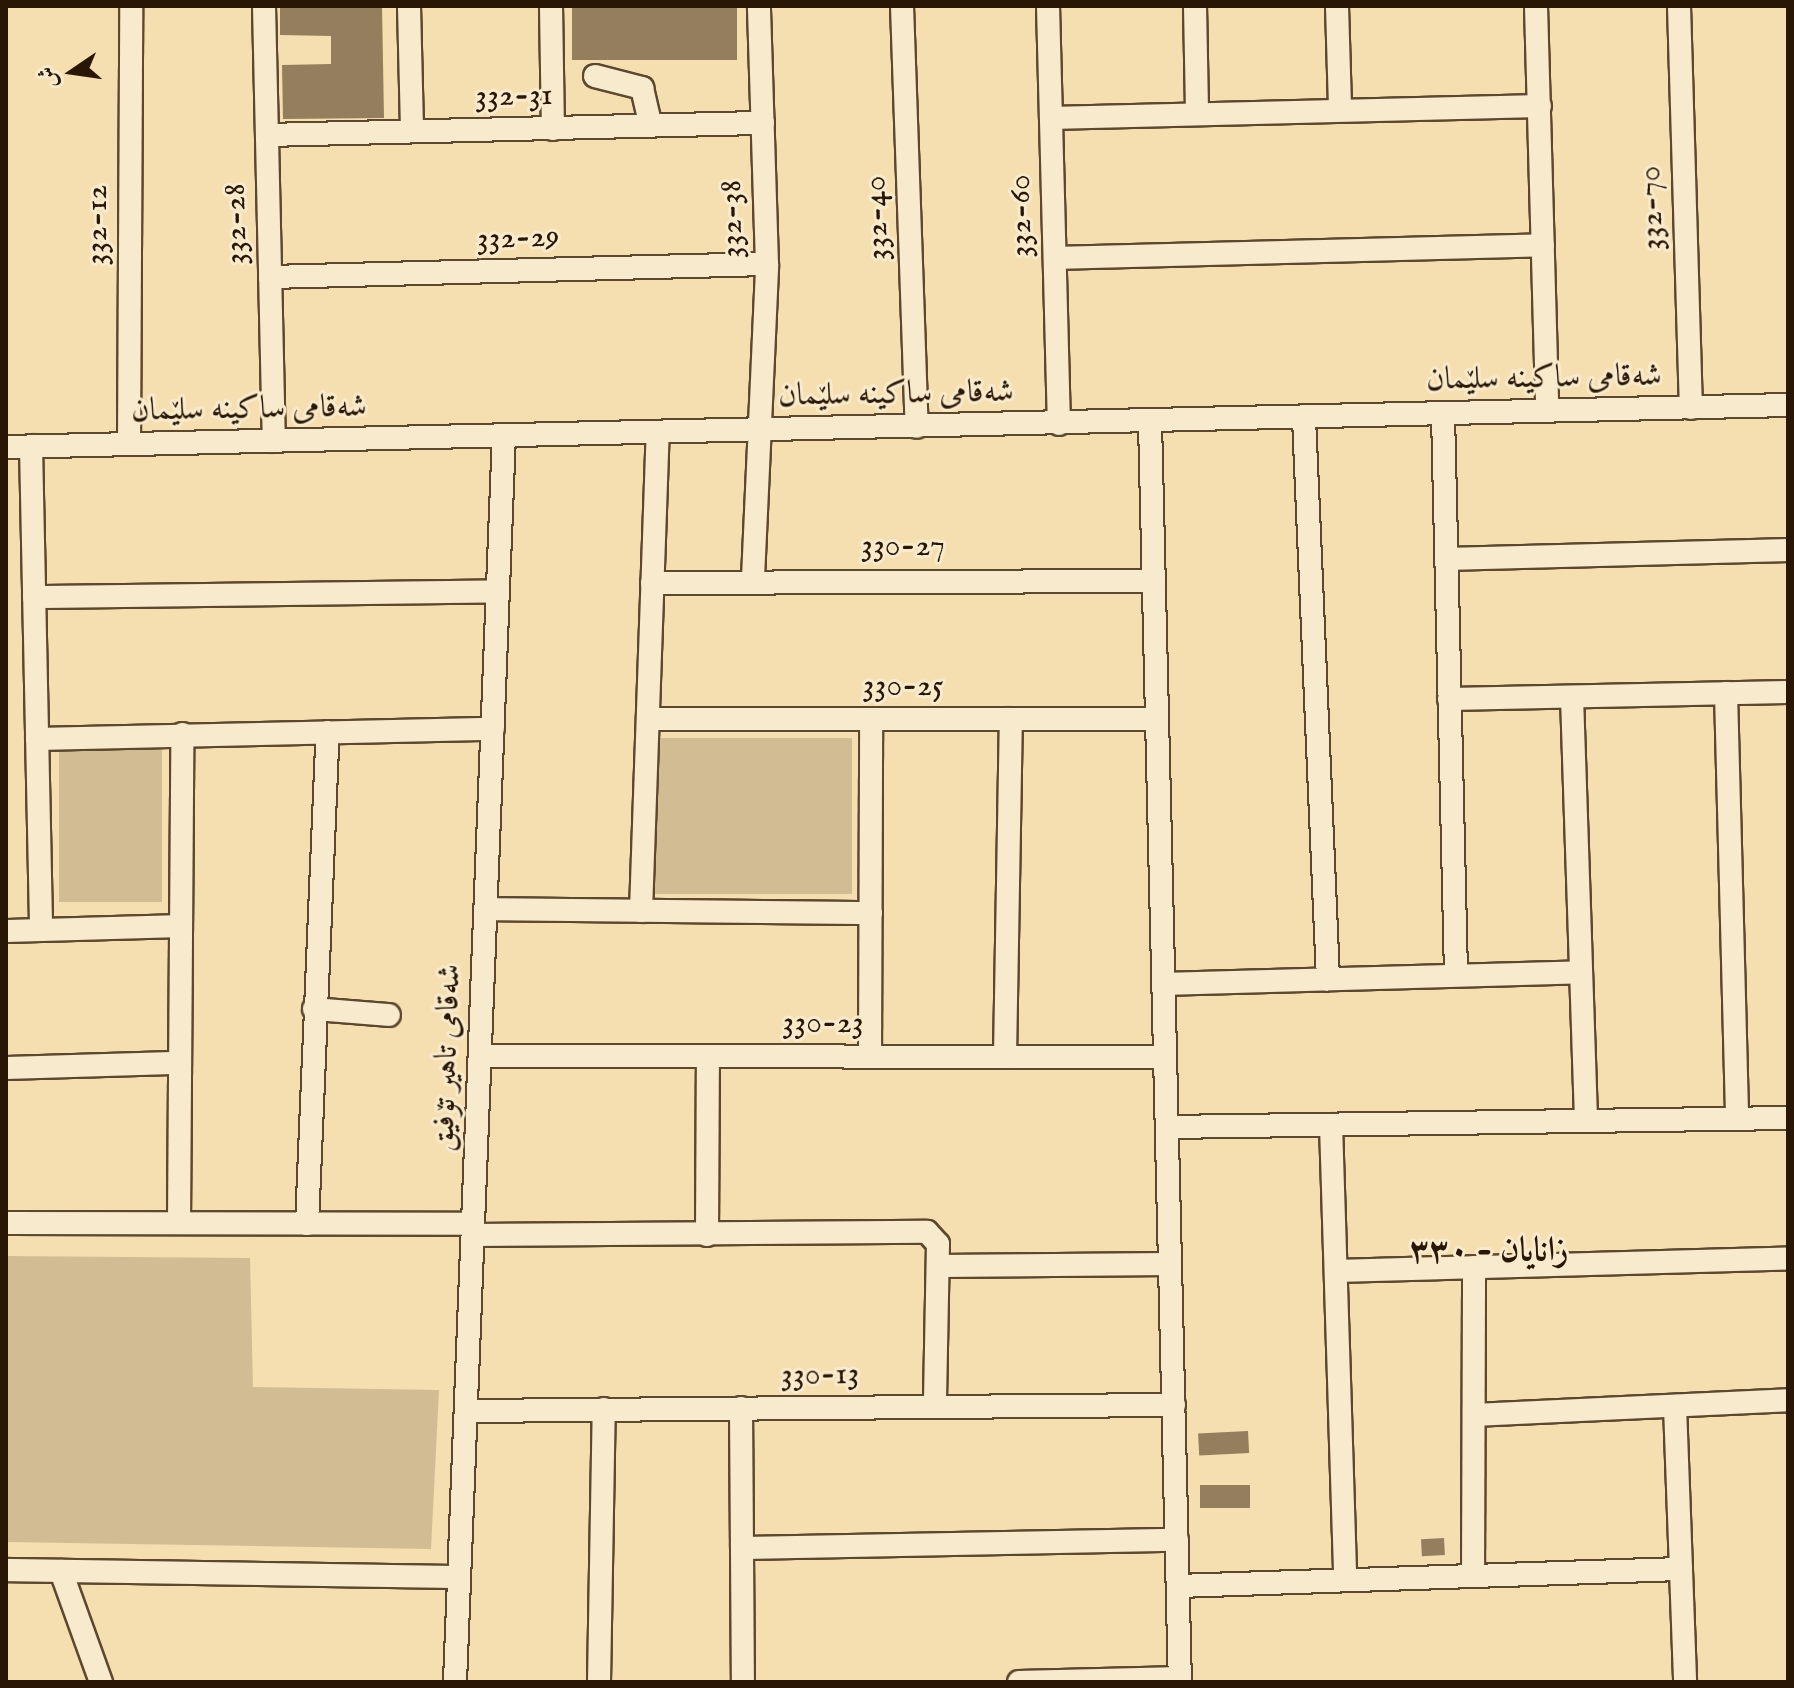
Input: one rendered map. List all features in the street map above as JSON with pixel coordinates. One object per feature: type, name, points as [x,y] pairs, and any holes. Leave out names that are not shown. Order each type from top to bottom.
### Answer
[{"type":"street","name":"332-12","points":[[129,444],[131,6]]},
{"type":"street","name":"332-28","points":[[264,6],[274,441]]},
{"type":"street","points":[[409,6],[412,131]]},
{"type":"street","points":[[551,6],[553,129]]},
{"type":"street","name":"332-38","points":[[753,578],[764,430],[767,264],[759,6]]},
{"type":"street","name":"332-40","points":[[902,6],[917,427]]},
{"type":"street","name":"332-60","points":[[1048,6],[1059,424]]},
{"type":"street","points":[[1195,6],[1197,113]]},
{"type":"street","points":[[1337,6],[1340,110]]},
{"type":"street","points":[[1536,6],[1547,411]]},
{"type":"street","name":"332-70","points":[[1679,6],[1691,408]]},
{"type":"street","points":[[595,76],[642,88],[651,126]]},
{"type":"street","points":[[1051,118],[1540,106]]},
{"type":"street","name":"332-31","points":[[267,135],[763,123]]},
{"type":"street","points":[[1055,258],[1543,245]]},
{"type":"street","name":"332-29","points":[[270,277],[767,264]]},
{"type":"street","name":"شەقامی ساکینە سلێمان","points":[[6,447],[1788,405]]},
{"type":"street","points":[[1443,414],[1456,975]]},
{"type":"street","points":[[1304,418],[1328,979]]},
{"type":"street","points":[[1023,1682],[1180,1680],[1150,422]]},
{"type":"street","points":[[641,911],[658,433]]},
{"type":"street","name":"شەقامی تاهیر تۆفیق","points":[[455,1682],[504,437]]},
{"type":"street","points":[[31,446],[41,930]]},
{"type":"street","points":[[1447,559],[1788,550]]},
{"type":"street","name":"330-27","points":[[652,583],[753,578],[1154,581]]},
{"type":"street","points":[[34,597],[498,591]]},
{"type":"street","points":[[1449,699],[1788,692]]},
{"type":"street","points":[[1726,693],[1737,1119]]},
{"type":"street","points":[[1572,697],[1586,1121]]},
{"type":"street","name":"330-25","points":[[648,719],[1157,719]]},
{"type":"street","points":[[870,1056],[871,719]]},
{"type":"street","points":[[1005,1056],[1011,719]]},
{"type":"street","points":[[37,739],[493,729]]},
{"type":"street","points":[[307,1224],[328,732]]},
{"type":"street","points":[[179,1223],[182,734]]},
{"type":"street","points":[[486,909],[871,913]]},
{"type":"street","points":[[6,931],[180,926]]},
{"type":"street","points":[[1164,984],[1581,972]]},
{"type":"street","points":[[314,1009],[389,1015]]},
{"type":"street","name":"330-23","points":[[480,1056],[1165,1057]]},
{"type":"street","points":[[707,1235],[708,1056]]},
{"type":"street","points":[[6,1068],[178,1063]]},
{"type":"street","points":[[1167,1127],[1788,1118]]},
{"type":"street","points":[[1331,1125],[1345,1579]]},
{"type":"street","points":[[6,1223],[307,1224],[707,1235],[927,1232],[938,1244],[935,1407]]},
{"type":"street","points":[[1336,1271],[1788,1258]]},
{"type":"street","points":[[939,1266],[1170,1264]]},
{"type":"street","points":[[1473,1576],[1474,1267]]},
{"type":"street","points":[[1474,1415],[1788,1400]]},
{"type":"street","name":"330-13","points":[[466,1411],[1174,1405]]},
{"type":"street","points":[[1675,1406],[1685,1682]]},
{"type":"street","points":[[741,1408],[743,1682]]},
{"type":"street","points":[[599,1682],[604,1409]]},
{"type":"street","points":[[742,1548],[1177,1540]]},
{"type":"street","points":[[1178,1586],[1681,1569]]},
{"type":"street","points":[[6,1570],[459,1577]]},
{"type":"street","points":[[61,1571],[101,1682]]},
{"type":"shaded area","points":[[653,738],[852,738],[852,894],[653,894]]},
{"type":"shaded area","points":[[59,745],[162,745],[162,902],[59,902]]},
{"type":"shaded area","points":[[6,1256],[250,1258],[253,1387],[439,1390],[431,1549],[6,1542]]},
{"type":"building","points":[[280,6],[382,6],[384,118],[283,119],[282,65],[331,64],[331,36],[280,35]]},
{"type":"building","points":[[572,6],[737,6],[737,60],[572,60]]},
{"type":"building","points":[[1248,1431],[1249,1453],[1199,1456],[1198,1434]]},
{"type":"building","points":[[1200,1485],[1250,1485],[1250,1508],[1200,1508]]},
{"type":"building","points":[[1444,1538],[1445,1555],[1422,1556],[1421,1539]]},
{"type":"district","name":"زانایان - ٣٣٠","points":[[1489,1251]]}]
